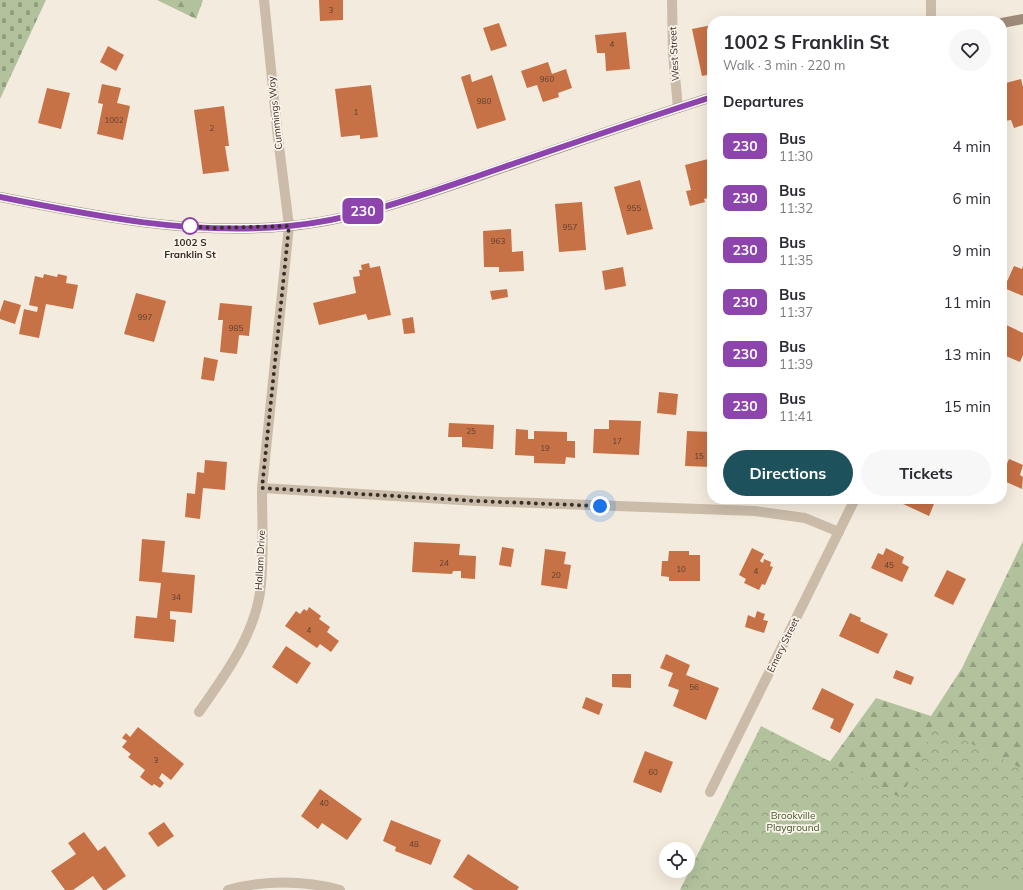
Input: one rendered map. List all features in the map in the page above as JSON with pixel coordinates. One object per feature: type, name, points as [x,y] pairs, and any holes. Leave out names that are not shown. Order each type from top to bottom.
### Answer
[{"type":"main road","points":[[1007,22],[1023,19]]},
{"type":"main road","points":[[0,197],[162,224],[214,228],[289,226],[348,216],[427,193],[707,99]]},
{"type":"street","name":"Cummings Way","points":[[262,488],[289,226],[278,138],[264,0]]},
{"type":"street","name":"West Street","points":[[672,0],[673,54],[678,108]]},
{"type":"street","points":[[931,0],[931,16]]},
{"type":"street","points":[[262,488],[477,501],[755,511],[805,518],[839,532]]},
{"type":"street","name":"Hallam Drive","points":[[199,712],[229,669],[244,642],[254,616],[261,585],[262,488]]},
{"type":"street","name":"Emery Street","points":[[710,792],[853,504]]},
{"type":"street","points":[[228,890],[268,883],[302,884],[340,890]]},
{"type":"green space","points":[[0,0],[46,0],[0,99]]},
{"type":"green space","points":[[157,0],[203,0],[196,19]]},
{"type":"green space","points":[[1023,541],[1023,833],[731,890],[778,833],[876,698],[931,716],[962,668]]},
{"type":"green space","name":"Brookville Playground","points":[[761,726],[901,798],[935,726],[1023,769],[1023,890],[680,890],[686,878],[695,878],[695,860]]},
{"type":"green space","points":[[997,878],[1023,885],[1023,890],[965,890]]},
{"type":"building","points":[[319,0],[343,0],[343,20],[320,21]]},
{"type":"building","points":[[499,23],[507,46],[491,51],[483,28]]},
{"type":"building","points":[[707,26],[707,75],[702,76],[692,29]]},
{"type":"building","points":[[626,32],[630,69],[606,71],[605,53],[597,53],[595,35]]},
{"type":"building","points":[[108,46],[124,55],[116,71],[100,62]]},
{"type":"building","points":[[548,62],[552,74],[566,69],[572,88],[558,93],[559,97],[543,102],[537,85],[527,88],[521,71]]},
{"type":"building","points":[[470,74],[472,82],[492,75],[506,120],[477,129],[461,77]]},
{"type":"building","points":[[1021,79],[1023,87],[1023,125],[1014,128],[1011,120],[1007,121],[1007,83]]},
{"type":"building","points":[[102,84],[121,88],[117,103],[130,106],[123,140],[97,134],[103,104],[98,103]]},
{"type":"building","points":[[371,85],[378,137],[360,139],[360,135],[341,137],[335,89]]},
{"type":"building","points":[[47,88],[70,93],[61,129],[38,123]]},
{"type":"building","points":[[224,106],[229,146],[225,146],[229,171],[203,174],[194,110]]},
{"type":"building","points":[[707,159],[707,198],[704,199],[705,202],[690,206],[686,191],[691,190],[685,165]]},
{"type":"building","points":[[640,180],[653,229],[627,235],[614,187]]},
{"type":"building","points":[[582,202],[586,250],[559,252],[555,204]]},
{"type":"building","points":[[511,229],[512,252],[523,251],[524,271],[499,272],[499,267],[484,267],[483,231]]},
{"type":"building","points":[[369,263],[370,268],[380,266],[391,315],[368,320],[366,314],[319,325],[313,303],[356,293],[353,277],[360,276],[359,270],[362,270],[361,265]]},
{"type":"building","points":[[1014,266],[1022,269],[1023,266],[1023,296],[1007,289],[1007,281]]},
{"type":"building","points":[[623,267],[626,286],[605,290],[602,271]]},
{"type":"building","points":[[44,274],[57,277],[58,274],[67,276],[66,283],[78,285],[73,309],[46,304],[39,338],[19,334],[24,309],[37,312],[38,307],[29,305],[35,276],[43,278]]},
{"type":"building","points":[[507,289],[508,297],[492,300],[490,291]]},
{"type":"building","points":[[136,293],[166,301],[154,342],[124,334]]},
{"type":"building","points":[[4,300],[21,305],[15,324],[0,319],[0,312]]},
{"type":"building","points":[[220,303],[252,306],[249,336],[239,335],[237,354],[220,352],[223,320],[218,320]]},
{"type":"building","points":[[413,317],[415,333],[404,334],[402,319]]},
{"type":"building","points":[[1007,325],[1023,333],[1023,355],[1020,362],[1007,356]]},
{"type":"building","points":[[204,357],[218,360],[214,381],[201,379]]},
{"type":"building","points":[[659,392],[678,394],[676,415],[657,413]]},
{"type":"building","points":[[609,420],[641,421],[639,455],[593,453],[594,429],[609,429]]},
{"type":"building","points":[[449,423],[494,425],[493,449],[462,447],[462,437],[448,437]]},
{"type":"building","points":[[516,429],[528,430],[528,439],[534,439],[534,431],[567,432],[567,441],[575,441],[575,458],[566,457],[565,464],[534,463],[534,456],[515,455]]},
{"type":"building","points":[[687,431],[707,432],[707,467],[685,466]]},
{"type":"building","points":[[1009,459],[1023,465],[1020,475],[1023,477],[1022,489],[1007,482],[1007,464]]},
{"type":"building","points":[[205,460],[227,462],[225,490],[203,488],[200,519],[185,517],[187,493],[195,494],[197,472],[204,473]]},
{"type":"building","points":[[903,504],[934,504],[929,516]]},
{"type":"building","points":[[142,539],[165,541],[162,572],[195,575],[192,613],[170,611],[170,619],[176,620],[174,642],[134,638],[136,616],[157,618],[161,583],[139,581]]},
{"type":"building","points":[[414,542],[460,544],[459,555],[476,556],[475,579],[461,578],[461,571],[453,571],[452,574],[412,572]]},
{"type":"building","points":[[502,547],[514,549],[511,567],[499,565]]},
{"type":"building","points":[[752,548],[764,554],[760,561],[763,563],[764,559],[771,562],[770,566],[773,567],[765,585],[762,584],[759,590],[744,583],[746,579],[739,575]]},
{"type":"building","points":[[886,548],[904,557],[902,563],[909,567],[902,582],[871,568],[878,553],[883,555]]},
{"type":"building","points":[[545,549],[566,552],[564,564],[571,565],[567,589],[541,585]]},
{"type":"building","points":[[669,551],[689,551],[689,555],[700,555],[700,581],[669,581],[669,577],[661,576],[662,561],[668,561]]},
{"type":"building","points":[[947,570],[966,579],[953,605],[934,596]]},
{"type":"building","points":[[309,607],[321,616],[319,619],[330,627],[327,632],[339,641],[331,652],[320,644],[317,648],[285,626],[296,611],[300,614],[304,609],[307,611]]},
{"type":"building","points":[[757,611],[765,614],[763,620],[768,621],[764,633],[745,627],[748,615],[755,618]]},
{"type":"building","points":[[850,613],[861,618],[860,621],[888,634],[878,654],[839,636]]},
{"type":"building","points":[[286,646],[311,663],[297,684],[272,667]]},
{"type":"building","points":[[666,654],[690,665],[686,675],[719,688],[706,720],[673,706],[679,690],[668,686],[673,673],[660,668]]},
{"type":"building","points":[[896,670],[914,677],[911,685],[893,678]]},
{"type":"building","points":[[612,674],[631,674],[631,688],[612,687]]},
{"type":"building","points":[[822,688],[854,704],[840,733],[830,728],[834,719],[812,709]]},
{"type":"building","points":[[586,697],[603,704],[599,715],[582,708]]},
{"type":"building","points":[[138,727],[184,764],[171,780],[162,773],[159,778],[164,783],[160,788],[154,784],[152,786],[140,777],[145,770],[128,757],[131,754],[122,747],[127,741],[122,738],[126,733],[130,737]]},
{"type":"building","points":[[645,751],[673,762],[661,793],[633,782]]},
{"type":"building","points":[[320,789],[362,819],[347,840],[322,823],[318,829],[301,816]]},
{"type":"building","points":[[391,820],[441,840],[431,865],[395,851],[396,847],[383,841]]},
{"type":"building","points":[[164,822],[174,836],[158,847],[148,833]]},
{"type":"building","points":[[84,832],[98,851],[105,846],[126,876],[106,890],[103,890],[93,876],[73,890],[65,890],[51,871],[76,854],[68,843]]},
{"type":"building","points":[[468,854],[519,887],[517,890],[474,890],[453,877]]},
{"type":"bus line","name":"230","points":[[0,197],[162,224],[214,228],[289,226],[348,216],[427,193],[707,99]]},
{"type":"place","name":"1002 S Franklin St","points":[[190,226]]},
{"type":"route","points":[[190,226],[188,226],[214,228],[289,226],[262,488],[477,501],[600,506]]}]
